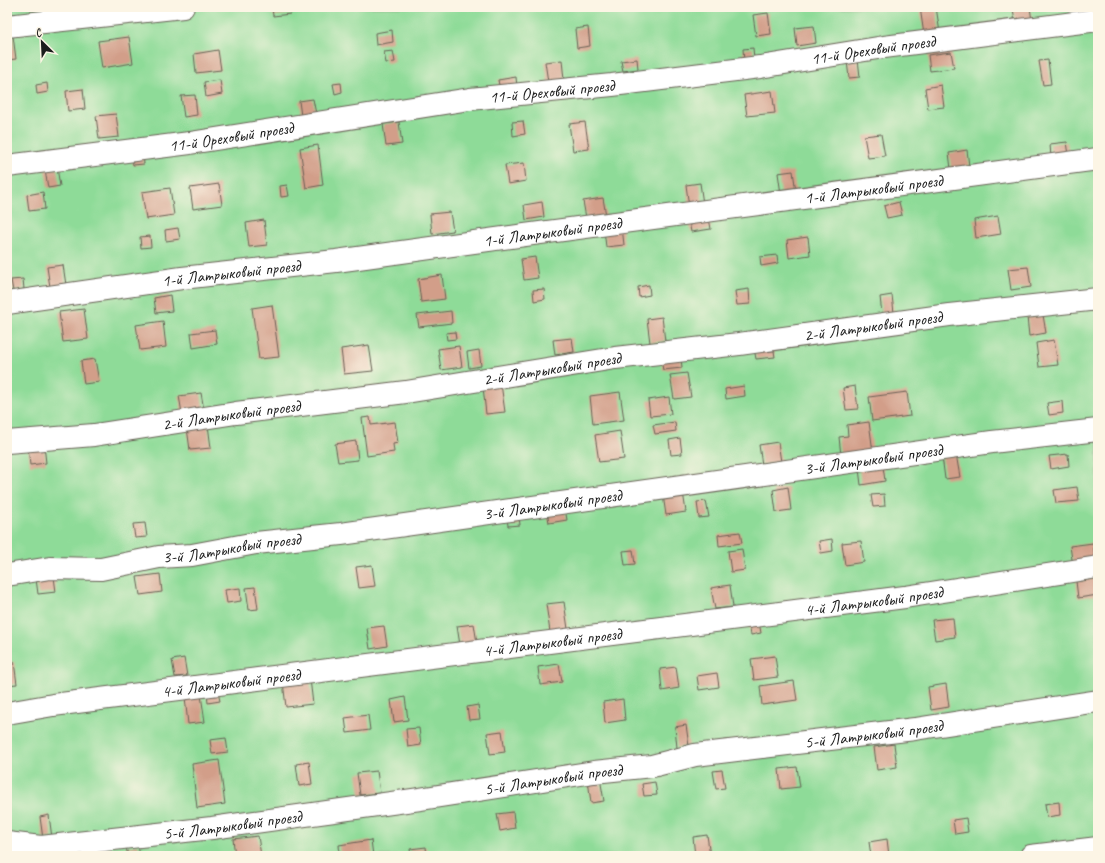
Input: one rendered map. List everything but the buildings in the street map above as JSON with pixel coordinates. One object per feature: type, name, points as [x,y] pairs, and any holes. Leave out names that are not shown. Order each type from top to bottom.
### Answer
[{"type":"lane","points":[[7,26],[182,7]]},
{"type":"lane","name":"11-й Ореховый проезд","points":[[7,166],[190,143],[470,99],[612,85],[760,67],[884,48],[1098,20]]},
{"type":"lane","name":"1-й Латрыковый проезд","points":[[7,302],[182,278],[336,262],[525,235],[1098,159]]},
{"type":"lane","name":"2-й Латрыковый проезд","points":[[7,442],[94,434],[406,392],[615,358],[739,344],[949,315],[1098,299]]},
{"type":"lane","name":"3-й Латрыковый проезд","points":[[7,575],[50,568],[101,569],[159,557],[192,555],[256,543],[340,534],[992,442],[1098,430]]},
{"type":"lane","name":"4-й Латрыковый проезд","points":[[7,713],[76,702],[905,596],[1098,567]]},
{"type":"lane","name":"5-й Латрыковый проезд","points":[[7,844],[41,847],[212,828],[420,799],[594,772],[652,766],[695,755],[915,729],[1098,701]]},
{"type":"lane","points":[[1031,856],[1098,848]]},
{"type":"green space","points":[[7,7],[1098,7],[1098,856],[7,856]]}]
